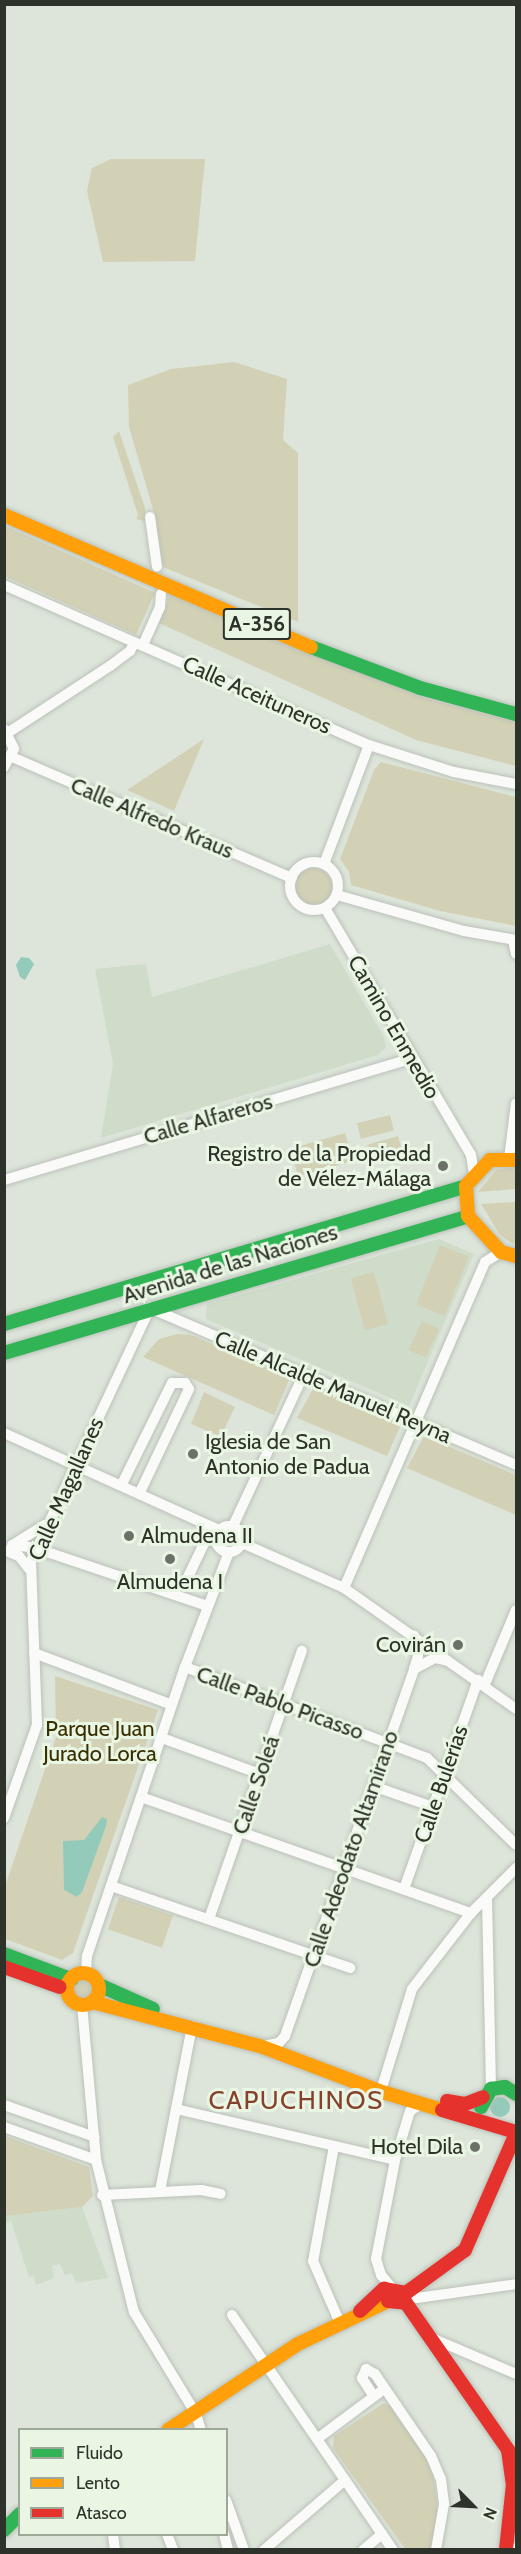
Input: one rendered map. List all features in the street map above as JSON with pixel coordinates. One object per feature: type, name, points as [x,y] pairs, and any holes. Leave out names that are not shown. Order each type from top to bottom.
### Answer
[{"type":"street","name":"A-356","points":[[4,515],[310,646],[420,688],[516,714]]},
{"type":"street","points":[[150,518],[157,567]]},
{"type":"street","name":"Calle Aceituneros","points":[[4,585],[369,745],[454,772],[516,784]]},
{"type":"street","points":[[4,766],[12,757],[13,740],[7,731],[110,666],[139,643],[160,607],[161,594]]},
{"type":"street","points":[[324,864],[369,745]]},
{"type":"street","name":"Calle Alfredo Kraus","points":[[12,757],[292,878]]},
{"type":"street","points":[[305,864],[324,864],[336,877],[337,895],[325,908],[316,911],[298,904],[293,897],[292,878],[305,864]]},
{"type":"street","points":[[337,895],[464,931],[515,940],[516,954]]},
{"type":"street","name":"Camino Enmedio","points":[[325,908],[471,1155],[470,1180]]},
{"type":"street","name":"Calle Alfareros","points":[[4,1180],[412,1058]]},
{"type":"street","points":[[516,1103],[513,1160],[490,1160],[470,1180],[468,1216],[501,1251],[516,1256]]},
{"type":"street","name":"Camino Enmedio","points":[[464,1144],[490,1160]]},
{"type":"street","name":"Avenida de las Naciones","points":[[4,1324],[470,1180]]},
{"type":"street","name":"Avenida de las Naciones","points":[[4,1353],[150,1308],[468,1216]]},
{"type":"street","points":[[344,1588],[485,1262],[501,1251]]},
{"type":"street","name":"Calle Alcalde Manuel Reyna","points":[[150,1308],[516,1465]]},
{"type":"street","name":"Calle Magallanes","points":[[4,1818],[37,1725],[29,1569],[35,1548],[150,1308]]},
{"type":"street","points":[[233,1526],[304,1374]]},
{"type":"street","points":[[122,1484],[172,1383],[185,1383],[189,1389],[140,1492]]},
{"type":"street","points":[[4,1433],[140,1492],[215,1529],[233,1526]]},
{"type":"street","points":[[7,1547],[46,1523]]},
{"type":"street","points":[[233,1526],[242,1534],[242,1543]]},
{"type":"street","points":[[215,1529],[217,1545],[230,1552]]},
{"type":"street","points":[[186,1581],[215,1529]]},
{"type":"street","points":[[242,1543],[344,1588],[454,1663],[516,1709]]},
{"type":"street","points":[[86,1973],[87,1956],[207,1606],[230,1552],[242,1543]]},
{"type":"street","points":[[7,1547],[35,1548],[207,1606]]},
{"type":"street","points":[[7,1547],[19,1556],[29,1569]]},
{"type":"street","name":"Calle Bulerías","points":[[404,1889],[444,1776],[481,1682],[516,1610]]},
{"type":"street","name":"Calle Adeodato Altamirano","points":[[260,2046],[279,2043],[285,2036],[418,1656],[414,1635]]},
{"type":"street","name":"Calle Soleá","points":[[209,1919],[302,1651]]},
{"type":"street","points":[[34,1653],[172,1705]]},
{"type":"street","points":[[414,1668],[435,1658],[454,1663]]},
{"type":"street","name":"Calle Pablo Picasso","points":[[185,1667],[427,1758],[516,1845]]},
{"type":"street","points":[[162,1738],[260,1774]]},
{"type":"street","points":[[373,1786],[433,1807]]},
{"type":"street","points":[[141,1797],[471,1913]]},
{"type":"street","points":[[383,2084],[412,1989],[471,1913],[516,1868]]},
{"type":"street","points":[[111,1886],[350,1968]]},
{"type":"street","points":[[487,1898],[487,2093],[483,2114],[495,2125]]},
{"type":"street","points":[[4,1954],[69,1984],[74,2002],[192,2026],[260,2046],[425,2104],[516,2132],[465,2250],[400,2295],[340,2323],[264,2365],[184,2425]]},
{"type":"street","points":[[4,1967],[69,1984],[86,1973]]},
{"type":"street","points":[[86,1973],[99,1985],[192,2026]]},
{"type":"street","points":[[99,1985],[87,2004],[96,2160],[102,2195],[134,2312],[196,2414],[200,2428]]},
{"type":"street","points":[[160,2191],[192,2026]]},
{"type":"street","points":[[341,2075],[465,2104],[505,2087],[516,2094]]},
{"type":"street","points":[[425,2104],[410,2111],[395,2160],[376,2259],[500,2434],[513,2467],[515,2497],[512,2528],[506,2550]]},
{"type":"street","points":[[5,2106],[95,2137]]},
{"type":"street","points":[[176,2109],[395,2160]]},
{"type":"street","points":[[495,2125],[516,2119]]},
{"type":"street","points":[[4,2127],[96,2160]]},
{"type":"street","points":[[334,2146],[313,2261],[340,2323]]},
{"type":"street","points":[[102,2195],[160,2191],[221,2194]]},
{"type":"street","points":[[375,2307],[400,2295],[516,2284]]},
{"type":"street","points":[[354,2317],[400,2295]]},
{"type":"street","points":[[232,2315],[264,2365],[393,2550]]},
{"type":"street","points":[[433,2339],[516,2374]]},
{"type":"street","points":[[374,2395],[362,2378],[366,2368],[385,2389],[431,2456],[441,2479],[444,2504],[436,2550]]},
{"type":"street","points":[[316,2439],[385,2389]]},
{"type":"street","points":[[264,2550],[345,2481]]},
{"type":"street","points":[[228,2506],[244,2550]]},
{"type":"street","points":[[4,2530],[18,2516]]},
{"type":"street","points":[[363,2550],[382,2534]]},
{"type":"street","points":[[167,2536],[173,2550]]},
{"type":"shaded area","points":[[330,944],[384,1037],[386,1047],[378,1055],[101,1138],[113,1064],[95,969],[146,964],[152,997]]},
{"type":"shaded area","points":[[439,1239],[474,1254],[409,1406],[206,1319],[207,1304]]},
{"type":"shaded area","points":[[82,2207],[108,2278],[76,2283],[72,2273],[65,2275],[60,2264],[52,2266],[54,2278],[36,2285],[34,2276],[29,2277],[11,2221],[5,2223],[5,2216]]},
{"type":"green space","points":[[111,159],[205,159],[195,261],[103,262],[87,191],[92,168]]},
{"type":"green space","points":[[234,362],[287,379],[283,440],[298,453],[298,622],[163,567],[155,516],[129,427],[128,385],[171,369]]},
{"type":"green space","points":[[119,431],[145,508],[145,521],[136,519],[138,515],[113,437]]},
{"type":"green space","points":[[5,526],[155,593],[136,635],[4,576]]},
{"type":"green space","points":[[170,594],[421,697],[516,722],[516,766],[416,740],[159,623]]},
{"type":"green space","points":[[204,739],[174,811],[127,790]]},
{"type":"green space","points":[[381,762],[516,797],[516,926],[440,911],[351,885],[349,872],[340,859],[374,770]]},
{"type":"green space","points":[[313,868],[326,874],[332,887],[326,900],[313,906],[300,900],[294,887],[300,874]]},
{"type":"green space","points":[[390,1115],[394,1131],[361,1139],[357,1123]]},
{"type":"green space","points":[[345,1133],[353,1161],[298,1177],[290,1149]]},
{"type":"green space","points":[[398,1136],[403,1153],[372,1162],[367,1145]]},
{"type":"green space","points":[[511,1168],[516,1170],[516,1189],[478,1192],[496,1170]]},
{"type":"green space","points":[[516,1202],[516,1243],[513,1244],[500,1235],[481,1204]]},
{"type":"green space","points":[[440,1245],[469,1257],[445,1316],[416,1304]]},
{"type":"green space","points":[[374,1272],[388,1324],[365,1330],[351,1278]]},
{"type":"green space","points":[[422,1321],[439,1329],[426,1358],[408,1350]]},
{"type":"green space","points":[[177,1334],[191,1335],[290,1378],[274,1415],[143,1357],[159,1339]]},
{"type":"green space","points":[[314,1387],[397,1423],[400,1427],[387,1456],[297,1418]]},
{"type":"green space","points":[[204,1392],[235,1407],[223,1432],[217,1435],[191,1424]]},
{"type":"green space","points":[[424,1436],[516,1475],[516,1515],[407,1468]]},
{"type":"green space","name":"Parque Juan Jurado Lorca","points":[[55,1676],[158,1710],[73,1953],[62,1960],[5,1939],[5,1886],[56,1737]]},
{"type":"green space","points":[[119,1897],[173,1916],[162,1948],[108,1929]]},
{"type":"green space","points":[[78,1979],[86,1979],[92,1985],[92,1993],[86,1999],[78,1999],[72,1993],[72,1985]]},
{"type":"green space","points":[[5,2136],[89,2167],[93,2196],[82,2207],[5,2216]]},
{"type":"green space","points":[[384,2403],[391,2406],[424,2453],[433,2473],[439,2519],[431,2549],[405,2549],[333,2448],[334,2436]]},
{"type":"water","points":[[21,957],[29,958],[34,964],[25,980],[20,977],[16,965]]},
{"type":"water","points":[[102,1817],[107,1819],[106,1826],[82,1892],[77,1897],[64,1890],[63,1841],[84,1840]]},
{"type":"water","points":[[500,2097],[507,2100],[510,2107],[507,2114],[500,2117],[493,2114],[490,2107],[493,2100]]},
{"type":"traffic: fast","points":[[311,647],[420,688],[516,714]]},
{"type":"traffic: fast","points":[[4,1324],[466,1186]]},
{"type":"traffic: fast","points":[[4,1353],[468,1216]]},
{"type":"traffic: fast","points":[[4,1954],[71,1979]]},
{"type":"traffic: fast","points":[[99,1985],[153,2009]]},
{"type":"traffic: fast","points":[[481,2107],[491,2089],[505,2087],[516,2094]]},
{"type":"traffic: fast","points":[[4,2530],[18,2516]]},
{"type":"traffic: slow","points":[[4,515],[311,647]]},
{"type":"traffic: slow","points":[[516,1160],[490,1160],[466,1186],[468,1216],[501,1252],[516,1256]]},
{"type":"traffic: slow","points":[[83,1973],[94,1978],[99,1989],[94,2000],[83,2005],[72,2000],[67,1989],[72,1978],[83,1973]]},
{"type":"traffic: slow","points":[[92,2002],[260,2046],[379,2091],[442,2110]]},
{"type":"traffic: slow","points":[[171,2428],[298,2344],[388,2301]]},
{"type":"traffic: jam","points":[[4,1967],[60,1987]]},
{"type":"traffic: jam","points":[[447,2101],[465,2104],[483,2097]]},
{"type":"traffic: jam","points":[[442,2110],[516,2132]]},
{"type":"traffic: jam","points":[[360,2311],[384,2289],[406,2293],[465,2250],[516,2133]]},
{"type":"traffic: jam","points":[[388,2301],[406,2303],[508,2450],[513,2484],[506,2550]]},
{"type":"place","name":"Registro de la Propiedad de Vélez-Málaga","points":[[443,1166]]},
{"type":"place","name":"Iglesia de San Antonio de Padua","points":[[193,1454]]},
{"type":"place","name":"Almudena II","points":[[129,1536]]},
{"type":"place","name":"Almudena I","points":[[170,1559]]},
{"type":"place","name":"Covirán","points":[[458,1645]]},
{"type":"place","name":"Hotel Dila","points":[[475,2147]]},
{"type":"district","name":"CAPUCHINOS","points":[[296,2101]]}]
